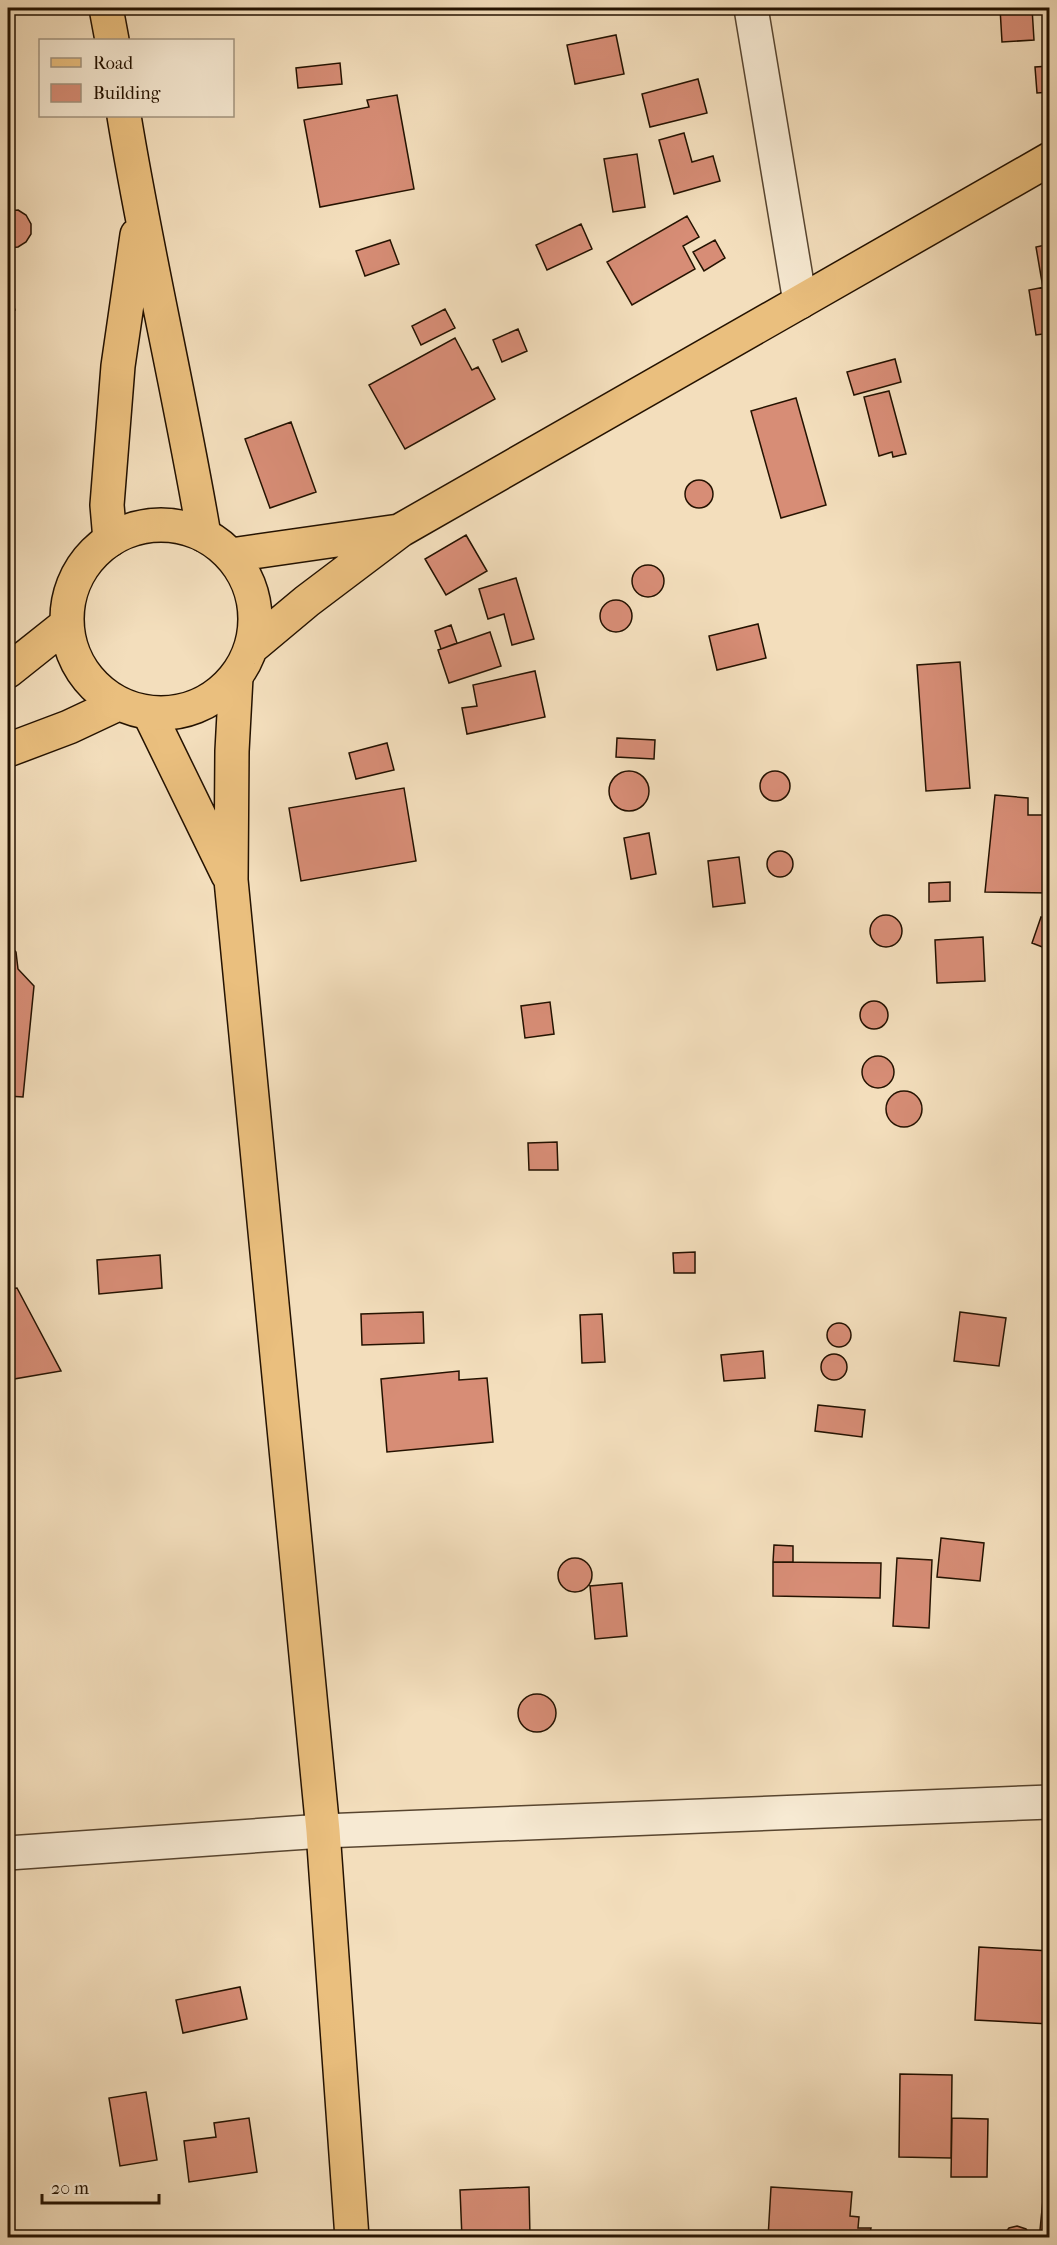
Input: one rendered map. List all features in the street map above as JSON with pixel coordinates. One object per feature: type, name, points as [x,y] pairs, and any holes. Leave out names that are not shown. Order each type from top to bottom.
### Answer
[{"type":"main road","points":[[106,8],[112,39]]},
{"type":"main road","points":[[124,117],[140,213],[194,473],[204,535]]},
{"type":"main road","points":[[252,647],[307,601],[401,530],[1050,159]]},
{"type":"main road","points":[[110,540],[107,505],[118,366],[140,213]]},
{"type":"main road","points":[[173,525],[204,535],[231,555],[248,582],[256,614],[252,647],[236,677],[212,700],[200,706],[182,712],[149,713],[118,704],[92,684],[74,656],[66,624],[71,591],[86,562],[110,540],[140,527],[173,525]]},
{"type":"main road","points":[[231,555],[401,530]]},
{"type":"main road","points":[[8,671],[66,624]]},
{"type":"main road","points":[[236,677],[232,751],[231,880],[323,1831],[352,2238]]},
{"type":"main road","points":[[8,750],[69,727],[118,704]]},
{"type":"main road","points":[[149,713],[231,880]]},
{"type":"street","points":[[751,8],[800,302]]},
{"type":"street","points":[[8,1853],[323,1831],[1050,1802]]},
{"type":"building","points":[[1000,8],[1032,8],[1034,40],[1002,42]]},
{"type":"building","points":[[616,35],[624,74],[575,84],[567,45]]},
{"type":"building","points":[[340,63],[342,84],[298,88],[296,68]]},
{"type":"building","points":[[1050,66],[1050,92],[1037,93],[1035,67]]},
{"type":"building","points":[[698,79],[707,113],[650,127],[642,94]]},
{"type":"building","points":[[397,95],[414,189],[320,207],[304,120],[369,107],[367,100]]},
{"type":"building","points":[[684,133],[692,162],[713,156],[720,181],[674,194],[659,140]]},
{"type":"building","points":[[637,154],[645,207],[613,212],[604,159]]},
{"type":"building","points":[[18,210],[26,215],[31,224],[31,234],[26,242],[18,247],[8,248],[8,211]]},
{"type":"building","points":[[687,216],[699,237],[683,246],[695,269],[632,305],[607,262]]},
{"type":"building","points":[[581,224],[592,249],[547,270],[536,245]]},
{"type":"building","points":[[390,240],[399,264],[365,276],[356,251]]},
{"type":"building","points":[[715,240],[725,258],[704,271],[693,252]]},
{"type":"building","points":[[1050,244],[1050,286],[1043,288],[1036,247]]},
{"type":"building","points":[[1050,286],[1050,333],[1036,335],[1029,290]]},
{"type":"building","points":[[8,292],[15,310],[8,312]]},
{"type":"building","points":[[445,309],[455,328],[421,345],[412,326]]},
{"type":"building","points":[[518,329],[527,351],[502,362],[493,340]]},
{"type":"building","points":[[455,338],[472,370],[478,367],[495,399],[405,449],[369,385]]},
{"type":"building","points":[[895,359],[901,382],[854,395],[847,372]]},
{"type":"building","points":[[889,391],[906,454],[893,457],[892,452],[879,456],[864,397]]},
{"type":"building","points":[[796,398],[826,505],[781,518],[751,411]]},
{"type":"building","points":[[291,422],[316,492],[270,508],[245,439]]},
{"type":"building","points":[[699,480],[709,484],[713,494],[709,504],[699,508],[689,504],[685,494],[689,484]]},
{"type":"building","points":[[466,535],[487,571],[446,595],[425,559]]},
{"type":"building","points":[[648,565],[659,570],[664,581],[659,592],[648,597],[637,592],[632,581],[637,570]]},
{"type":"building","points":[[516,578],[534,639],[512,645],[504,614],[488,619],[479,589]]},
{"type":"building","points":[[616,600],[628,604],[632,616],[628,628],[616,632],[604,628],[600,616],[604,604]]},
{"type":"building","points":[[758,624],[766,658],[717,670],[709,636]]},
{"type":"building","points":[[451,625],[457,643],[441,649],[435,631]]},
{"type":"building","points":[[490,632],[501,666],[449,683],[438,650]]},
{"type":"building","points":[[960,662],[970,788],[926,791],[917,665]]},
{"type":"building","points":[[535,671],[545,717],[467,734],[462,708],[477,706],[473,685]]},
{"type":"building","points":[[617,738],[655,740],[654,759],[616,757]]},
{"type":"building","points":[[387,743],[394,770],[356,779],[349,753]]},
{"type":"building","points":[[629,771],[643,777],[649,791],[643,805],[629,811],[615,805],[609,791],[615,777]]},
{"type":"building","points":[[775,771],[785,776],[790,786],[785,796],[775,801],[765,796],[760,786],[765,776]]},
{"type":"building","points":[[404,788],[416,861],[301,881],[289,808]]},
{"type":"building","points":[[995,795],[1028,798],[1028,815],[1050,815],[1050,893],[985,892]]},
{"type":"building","points":[[649,833],[656,874],[631,879],[624,838]]},
{"type":"building","points":[[780,851],[789,855],[793,864],[789,873],[780,877],[771,873],[767,864],[771,855]]},
{"type":"building","points":[[739,857],[745,903],[713,907],[708,861]]},
{"type":"building","points":[[950,882],[950,901],[929,902],[929,883]]},
{"type":"building","points":[[886,915],[897,920],[902,931],[897,942],[886,947],[875,942],[870,931],[875,920]]},
{"type":"building","points":[[1041,917],[1050,920],[1050,950],[1032,943]]},
{"type":"building","points":[[983,937],[985,981],[937,983],[935,940]]},
{"type":"building","points":[[8,943],[16,952],[18,969],[34,986],[23,1097],[8,1096]]},
{"type":"building","points":[[874,1001],[884,1005],[888,1015],[884,1025],[874,1029],[864,1025],[860,1015],[864,1005]]},
{"type":"building","points":[[550,1002],[554,1034],[525,1038],[521,1006]]},
{"type":"building","points":[[878,1056],[889,1061],[894,1072],[889,1083],[878,1088],[867,1083],[862,1072],[867,1061]]},
{"type":"building","points":[[904,1091],[917,1096],[922,1109],[917,1122],[904,1127],[891,1122],[886,1109],[891,1096]]},
{"type":"building","points":[[557,1142],[558,1170],[529,1170],[528,1143]]},
{"type":"building","points":[[695,1252],[695,1273],[674,1273],[673,1253]]},
{"type":"building","points":[[160,1255],[162,1288],[99,1294],[97,1260]]},
{"type":"building","points":[[17,1288],[61,1371],[8,1380],[8,1289]]},
{"type":"building","points":[[423,1312],[424,1343],[362,1345],[361,1314]]},
{"type":"building","points":[[960,1312],[1006,1318],[999,1366],[954,1361]]},
{"type":"building","points":[[602,1314],[605,1362],[582,1363],[580,1315]]},
{"type":"building","points":[[839,1323],[848,1326],[851,1335],[848,1344],[839,1347],[830,1344],[827,1335],[830,1326]]},
{"type":"building","points":[[763,1351],[765,1378],[724,1381],[721,1355]]},
{"type":"building","points":[[834,1354],[843,1358],[847,1367],[843,1376],[834,1380],[825,1376],[821,1367],[825,1358]]},
{"type":"building","points":[[459,1371],[459,1380],[487,1378],[493,1442],[387,1452],[381,1379]]},
{"type":"building","points":[[818,1405],[865,1410],[862,1437],[815,1431]]},
{"type":"building","points":[[941,1538],[984,1543],[980,1581],[937,1577]]},
{"type":"building","points":[[774,1545],[793,1546],[793,1562],[773,1562]]},
{"type":"building","points":[[575,1558],[587,1563],[592,1575],[587,1587],[575,1592],[563,1587],[558,1575],[563,1563]]},
{"type":"building","points":[[897,1558],[932,1560],[929,1628],[893,1626]]},
{"type":"building","points":[[773,1562],[881,1563],[880,1598],[773,1596]]},
{"type":"building","points":[[622,1583],[627,1636],[595,1639],[590,1586]]},
{"type":"building","points":[[537,1694],[551,1699],[556,1713],[551,1727],[537,1732],[523,1727],[518,1713],[523,1699]]},
{"type":"building","points":[[979,1947],[1050,1951],[1050,2024],[975,2020]]},
{"type":"building","points":[[240,1987],[247,2019],[183,2033],[176,2000]]},
{"type":"building","points":[[900,2074],[952,2075],[951,2158],[899,2157]]},
{"type":"building","points":[[146,2092],[157,2160],[120,2166],[109,2098]]},
{"type":"building","points":[[249,2118],[257,2172],[189,2182],[184,2141],[216,2137],[214,2123]]},
{"type":"building","points":[[952,2118],[988,2119],[987,2177],[951,2177]]},
{"type":"building","points":[[1045,2179],[1050,2179],[1050,2231],[1040,2230]]},
{"type":"building","points":[[529,2187],[530,2238],[462,2238],[460,2190]]},
{"type":"building","points":[[771,2187],[852,2192],[850,2216],[859,2217],[858,2228],[871,2228],[870,2233],[898,2234],[897,2238],[768,2238]]},
{"type":"building","points":[[1017,2226],[1026,2229],[1032,2238],[1001,2238],[1009,2228]]}]
